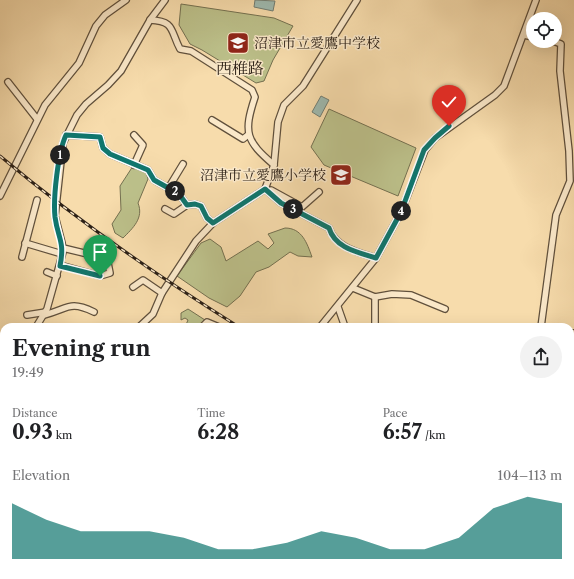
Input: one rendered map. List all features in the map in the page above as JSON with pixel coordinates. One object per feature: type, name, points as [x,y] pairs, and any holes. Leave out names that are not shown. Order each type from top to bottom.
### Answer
[{"type":"street","points":[[0,196],[37,119],[53,93],[79,63],[96,26],[105,15],[126,0]]},
{"type":"street","points":[[39,323],[45,313],[60,266],[63,248],[55,216],[60,156],[66,135],[77,115],[86,104],[121,71],[150,20],[165,0]]},
{"type":"street","points":[[267,190],[274,165],[278,122],[284,105],[303,86],[357,0]]},
{"type":"street","points":[[324,323],[376,258],[401,212],[424,150],[449,126],[495,95],[504,86],[536,0]]},
{"type":"street","points":[[150,20],[162,20],[168,24],[173,29],[180,49],[191,52],[252,90],[255,97],[249,115],[248,135],[263,155],[274,165]]},
{"type":"street","points":[[542,323],[556,215],[570,181],[569,151],[560,71],[561,48]]},
{"type":"street","points":[[8,82],[37,119]]},
{"type":"street","points":[[212,120],[243,139],[248,135]]},
{"type":"street","points":[[66,135],[100,137],[103,148],[110,154],[148,170],[154,180],[169,187],[179,194],[187,205]]},
{"type":"street","points":[[134,135],[143,145],[134,165]]},
{"type":"street","points":[[169,187],[183,164]]},
{"type":"street","points":[[267,190],[281,203],[329,228],[332,236],[339,243],[376,258]]},
{"type":"street","points":[[143,323],[153,314],[162,293],[196,241],[213,223],[267,190],[271,190],[302,207],[319,192]]},
{"type":"street","points":[[22,257],[37,200]]},
{"type":"street","points":[[165,209],[174,214],[187,205],[195,204],[201,206],[207,218],[213,223]]},
{"type":"street","points":[[25,243],[62,254]]},
{"type":"street","points":[[60,266],[100,276],[110,273],[108,263],[100,257],[63,248]]},
{"type":"street","points":[[47,272],[57,276]]},
{"type":"street","points":[[134,287],[143,280],[162,293]]},
{"type":"street","points":[[352,288],[375,297],[392,294],[411,295],[445,309]]},
{"type":"street","points":[[375,297],[375,323]]},
{"type":"street","points":[[27,315],[62,311],[68,306],[80,305],[94,312]]},
{"type":"street","points":[[338,307],[344,323]]},
{"type":"green space","name":"沼津市立愛鷹中学校","points":[[181,4],[274,18],[293,26],[273,60],[264,81],[256,83],[190,44],[179,25]]},
{"type":"green space","points":[[329,109],[416,148],[398,196],[324,165],[311,147]]},
{"type":"green space","points":[[133,166],[146,172],[148,179],[138,203],[140,213],[139,218],[123,238],[115,233],[112,224],[121,210],[120,186]]},
{"type":"green space","points":[[285,228],[300,233],[306,242],[312,257],[298,256],[290,252],[269,267],[256,272],[240,296],[227,307],[209,298],[177,276],[201,243],[210,239],[221,247],[226,261],[258,241],[268,249],[274,243],[268,234]]},
{"type":"green space","points":[[188,309],[205,320],[203,323],[187,323],[188,320],[185,318],[181,320],[181,313]]},
{"type":"water","points":[[255,0],[275,1],[273,11],[254,7]]},
{"type":"water","points":[[321,96],[329,100],[320,117],[312,112]]},
{"type":"railway","points":[[0,156],[57,202],[116,246],[233,323]]},
{"type":"place","name":"沼津市立愛鷹中学校","points":[[238,43]]},
{"type":"place","name":"沼津市立愛鷹小学校","points":[[341,175]]},
{"type":"district","name":"西椎路","points":[[240,68]]},
{"type":"route","points":[[100,276],[60,266],[63,248],[55,216],[60,156],[66,135],[78,137],[100,137],[103,148],[110,154],[148,170],[154,180],[169,187],[179,194],[187,205],[195,204],[201,206],[204,214],[213,223],[233,208],[265,189],[281,203],[314,221],[322,223],[329,228],[334,240],[355,251],[376,258],[392,226],[401,212],[424,150],[449,126]]}]
